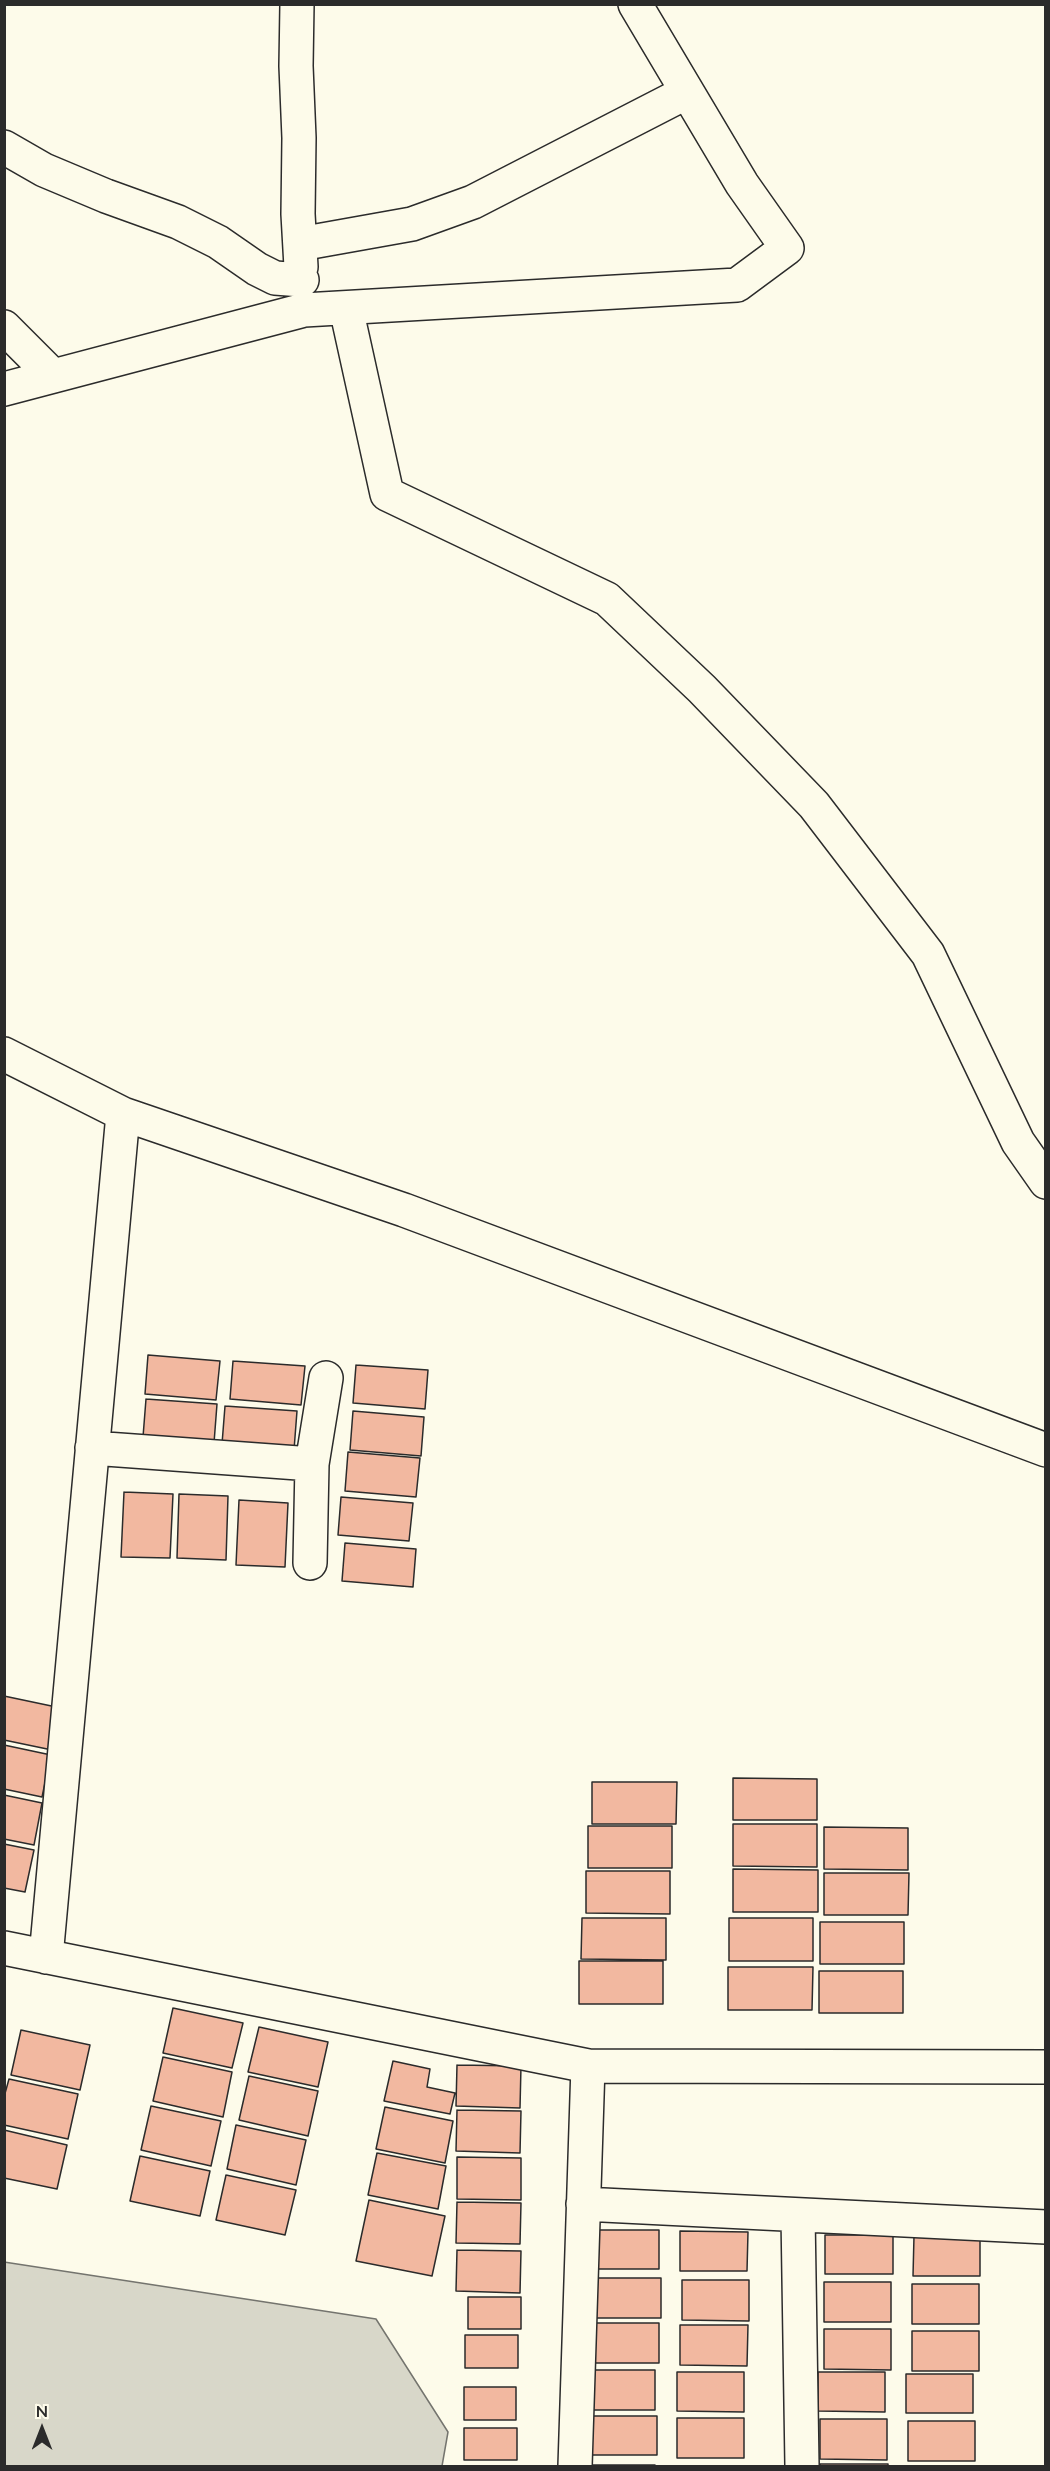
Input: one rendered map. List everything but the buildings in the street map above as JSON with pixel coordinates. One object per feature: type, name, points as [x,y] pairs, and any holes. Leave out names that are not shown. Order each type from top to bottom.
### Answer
[{"type":"street","points":[[297,4],[300,244],[303,295]]},
{"type":"street","points":[[4,147],[44,170],[106,196],[178,222],[218,242],[257,269],[303,295],[346,308],[737,285],[786,248],[742,184],[635,4]]},
{"type":"street","points":[[300,244],[412,224],[473,202],[687,92]]},
{"type":"street","points":[[4,389],[53,376],[303,295]]},
{"type":"street","points":[[346,308],[387,494],[607,599],[702,689],[814,804],[928,954],[1018,1142],[1046,1182]]},
{"type":"street","points":[[4,327],[53,376]]},
{"type":"street","points":[[4,1054],[123,1114],[404,1210],[1046,1450]]},
{"type":"street","points":[[46,1956],[123,1114]]},
{"type":"street","points":[[310,1563],[312,1464],[326,1378]]},
{"type":"street","points":[[92,1448],[312,1464]]},
{"type":"street","points":[[4,1948],[588,2066],[1046,2067]]},
{"type":"street","points":[[575,2466],[588,2066]]},
{"type":"street","points":[[583,2204],[1046,2227]]},
{"type":"street","points":[[798,2215],[802,2466]]},
{"type":"shaded area","points":[[4,2262],[376,2319],[448,2432],[442,2466],[5,2466]]}]
